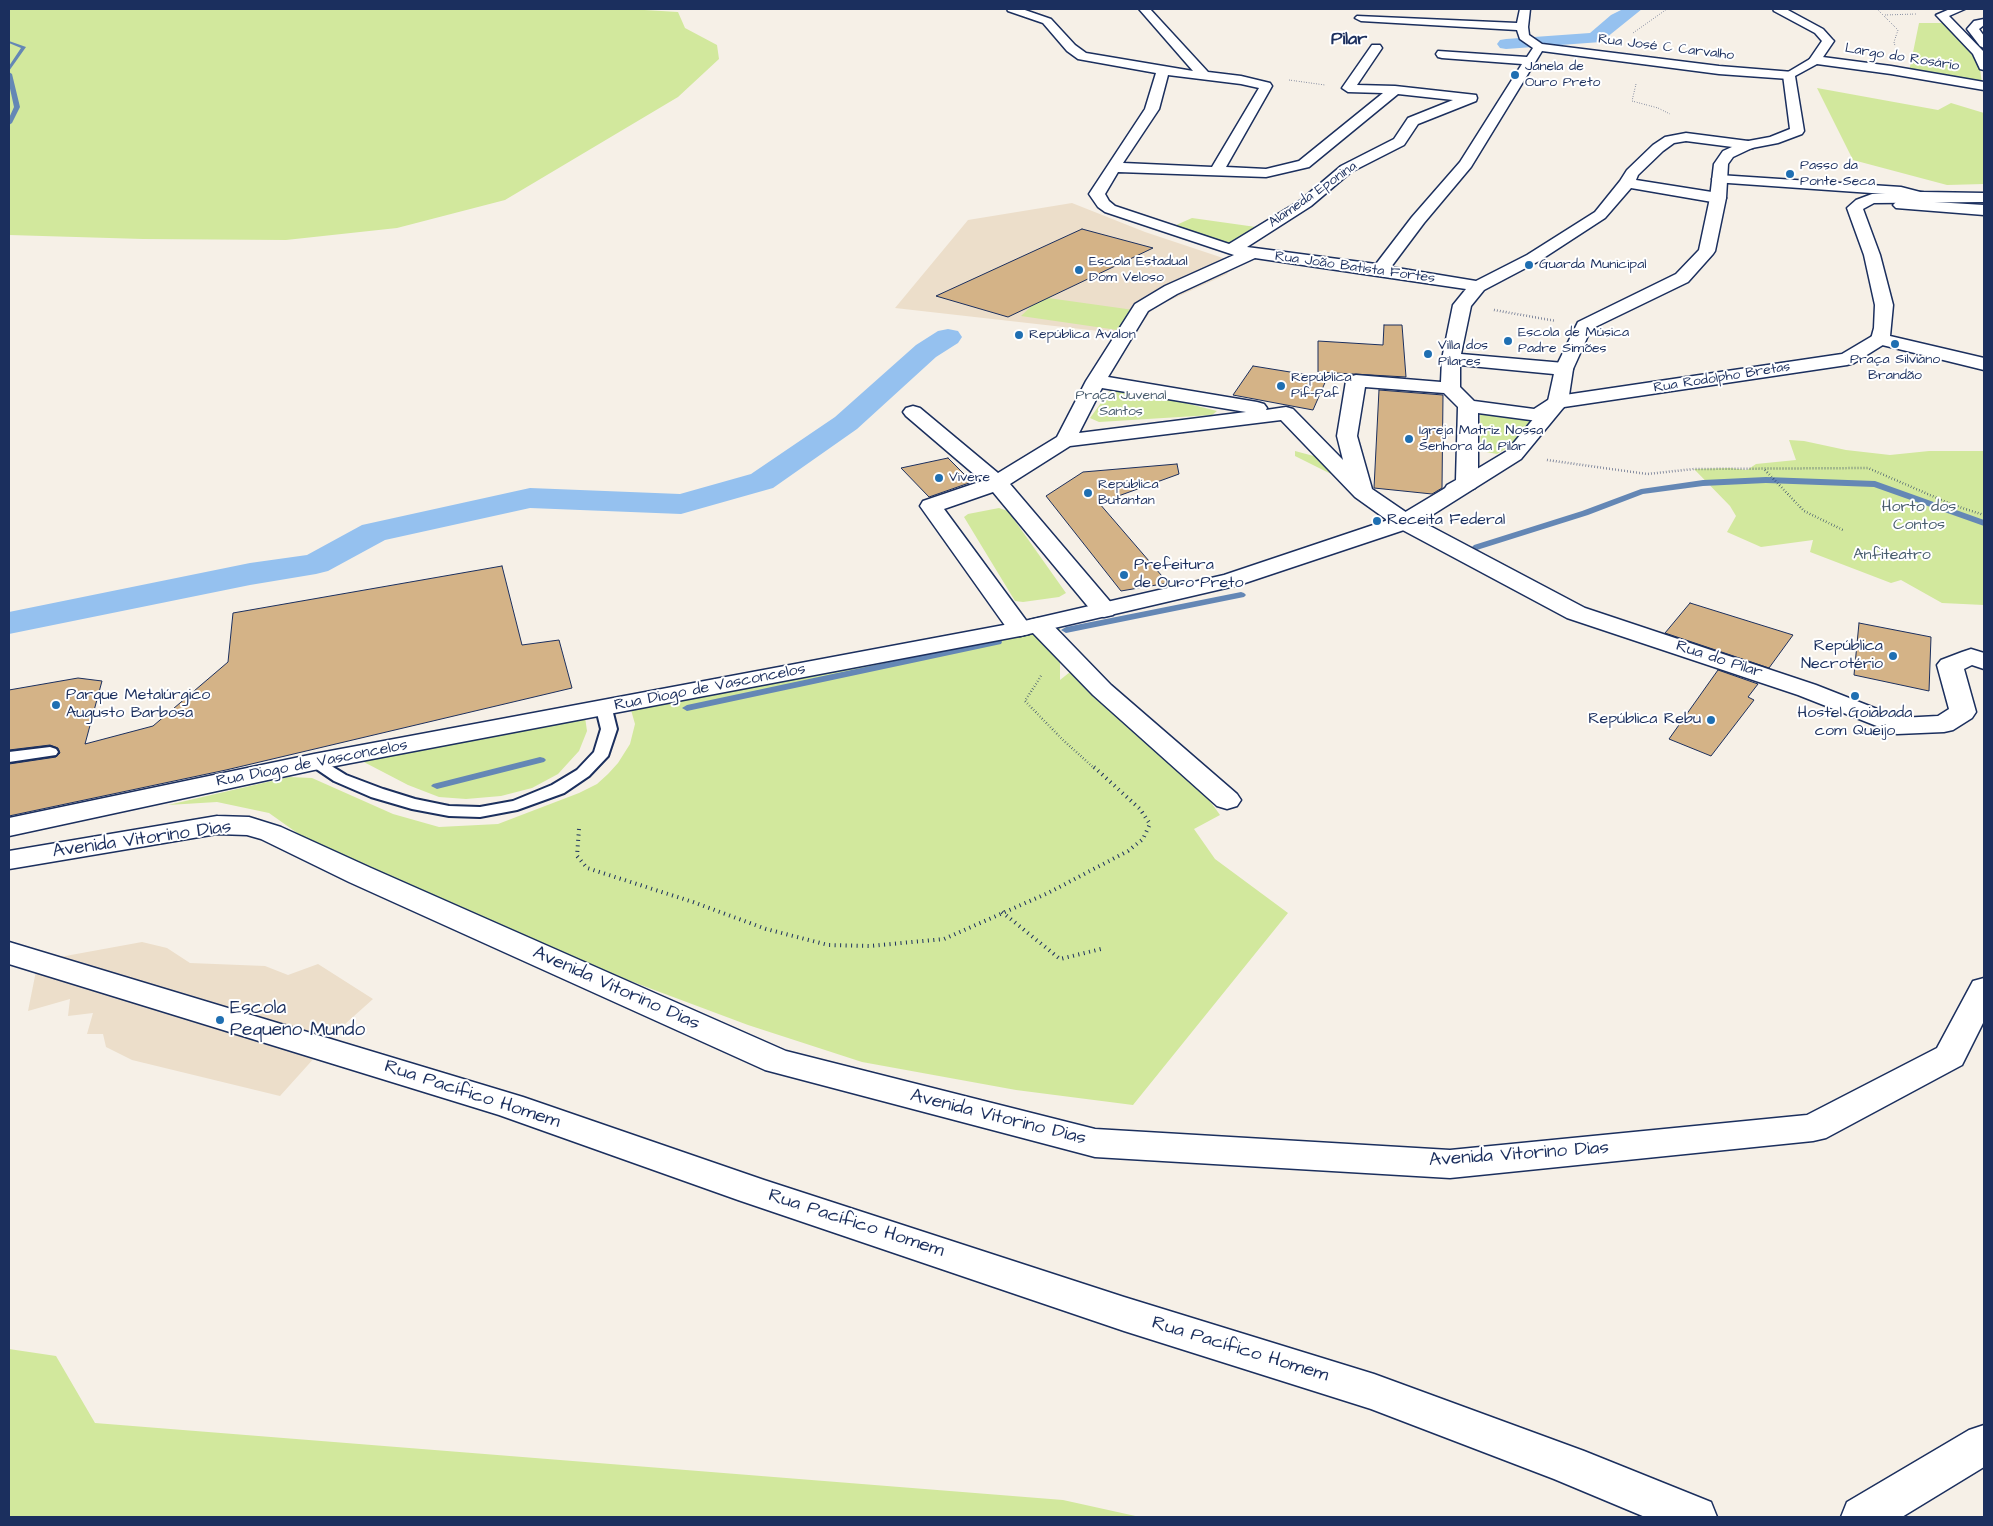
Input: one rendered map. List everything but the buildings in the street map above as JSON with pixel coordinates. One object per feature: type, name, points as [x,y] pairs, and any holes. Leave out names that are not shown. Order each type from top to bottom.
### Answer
[{"type":"street","points":[[1012,9],[1048,15],[1071,48],[1082,56],[1163,71],[1241,80],[1266,86],[1216,172]]},
{"type":"street","points":[[1144,9],[1205,77]]},
{"type":"street","points":[[1523,32],[1525,9]]},
{"type":"street","points":[[1363,492],[1347,436],[1356,380],[1450,388],[1468,406],[1538,415],[1558,402],[1564,369],[1584,326],[1682,278],[1707,251],[1718,198],[1721,164],[1728,154],[1748,145],[1773,140],[1797,131],[1789,75],[1815,60],[1828,41],[1819,31],[1778,9]]},
{"type":"street","points":[[1960,9],[1942,15],[1979,53],[1984,66]]},
{"type":"street","points":[[1361,18],[1523,32],[1538,46],[1466,164],[1418,220],[1380,270]]},
{"type":"street","points":[[1984,22],[1978,23],[1973,29],[1984,44]]},
{"type":"street","name":"Rua José C Carvalho","points":[[1538,46],[1648,62],[1789,75]]},
{"type":"street","points":[[1348,88],[1376,48]]},
{"type":"street","points":[[1442,54],[1530,61]]},
{"type":"street","name":"Largo do Rosário","points":[[1815,60],[1891,70],[1984,86]]},
{"type":"street","points":[[1113,167],[1152,109],[1163,71]]},
{"type":"street","points":[[1348,88],[1395,90],[1504,102]]},
{"type":"street","points":[[1113,167],[1266,173],[1304,164],[1395,90]]},
{"type":"street","name":"Alameda Eponina","points":[[1232,250],[1306,202],[1346,170],[1399,142],[1413,121],[1471,98]]},
{"type":"street","points":[[1450,388],[1451,359],[1462,305],[1478,286],[1533,258],[1600,215],[1628,183],[1632,173],[1658,148],[1670,140],[1686,137],[1748,145]]},
{"type":"street","name":"Rua João Batista Fortes","points":[[1113,167],[1097,194],[1103,204],[1110,209],[1232,250],[1380,270],[1478,286]]},
{"type":"street","points":[[1719,179],[1901,191],[1922,197]]},
{"type":"street","points":[[1628,183],[1718,198]]},
{"type":"street","points":[[1984,198],[1922,197],[1872,199],[1861,202],[1854,208],[1872,255],[1884,305],[1883,328],[1880,339],[1984,364]]},
{"type":"street","points":[[1872,199],[1899,205],[1984,210]]},
{"type":"street","points":[[1065,441],[1096,381],[1142,308],[1171,290],[1251,254]]},
{"type":"street","name":"Rua Rodolpho Bretas","points":[[1558,402],[1847,359],[1880,339]]},
{"type":"street","points":[[1451,359],[1564,369]]},
{"type":"street","points":[[1096,381],[1286,413],[1347,436]]},
{"type":"street","name":"Rua Diogo de Vasconcelos","points":[[9,827],[314,762],[604,709],[1030,627],[1231,580],[1405,522],[1514,455],[1558,402]]},
{"type":"street","points":[[1455,490],[1467,483],[1468,406]]},
{"type":"street","points":[[913,412],[997,483],[1104,610]]},
{"type":"street","points":[[1227,800],[1030,627],[931,506],[997,483],[1065,441],[1286,413]]},
{"type":"street","points":[[1286,413],[1363,492],[1405,522]]},
{"type":"street","name":"Rua do Pilar","points":[[1405,522],[1576,613],[1808,690],[1897,726],[1944,724],[1963,712],[1950,665],[1971,657],[1984,660]]},
{"type":"street","name":"Avenida Vitorino Dias","points":[[9,860],[217,825],[249,826],[271,832],[360,875],[777,1061],[1095,1143],[1450,1164],[1813,1128],[1950,1056],[1984,989]]},
{"type":"street","name":"Rua Pacífico Homem","points":[[9,953],[511,1106],[741,1186],[1115,1310],[1374,1392],[1568,1465],[1695,1517]]},
{"type":"street","points":[[1863,1517],[1984,1444]]},
{"type":"lane","points":[[314,762],[340,778],[376,793],[412,804],[449,811],[480,812],[517,805],[558,789],[583,773],[602,753],[609,729],[604,709]]},
{"type":"lane","points":[[9,757],[50,752]]},
{"type":"path","points":[[1626,58],[1631,54],[1633,48],[1628,40],[1634,31],[1667,9]]},
{"type":"path","points":[[1877,9],[1886,15],[1898,30],[1894,42],[1896,52],[1891,70]]},
{"type":"path","points":[[1886,15],[1942,15]]},
{"type":"path","points":[[1648,62],[1638,75],[1632,101],[1658,108],[1675,116],[1686,137]]},
{"type":"path","points":[[1241,80],[1268,76],[1348,88]]},
{"type":"path","points":[[1462,305],[1584,326]]},
{"type":"path","points":[[1514,455],[1647,474],[1694,469],[1765,471],[1868,468],[1953,505],[1984,515]]},
{"type":"path","points":[[1765,471],[1804,511],[1843,530]]},
{"type":"path","points":[[579,828],[577,856],[587,868],[693,902],[766,929],[828,945],[870,946],[944,938],[1048,892],[1128,851],[1143,839],[1150,824],[1140,809],[1062,739],[1025,701],[1041,676]]},
{"type":"path","points":[[1002,912],[1032,938],[1060,958],[1106,948]]},
{"type":"shaded area","name":"Escola Estadual Dom Veloso","points":[[1072,203],[1145,232],[1229,260],[1233,266],[1227,274],[1153,308],[1134,335],[895,308],[968,220]]},
{"type":"shaded area","name":"Escola Pequeno Mundo","points":[[142,942],[167,948],[190,963],[265,966],[288,975],[318,964],[373,999],[344,1025],[280,1096],[132,1060],[106,1047],[103,1034],[87,1034],[93,1013],[68,1016],[70,999],[28,1011],[38,961]]},
{"type":"green space","points":[[9,9],[628,9],[678,12],[685,28],[717,45],[719,59],[678,97],[505,200],[397,228],[286,240],[143,239],[9,235]]},
{"type":"green space","points":[[1919,23],[1943,23],[1978,52],[1982,84],[1909,72]]},
{"type":"green space","points":[[1817,88],[1938,110],[1951,103],[1984,113],[1984,184],[1947,185],[1853,160]]},
{"type":"green space","points":[[1192,218],[1263,228],[1231,248],[1174,226]]},
{"type":"green space","points":[[1041,297],[1148,312],[1131,332],[1021,316]]},
{"type":"green space","name":"Praça Juvenal Santos","points":[[1114,385],[1217,411],[1212,415],[1099,422],[1090,418]]},
{"type":"green space","points":[[1480,411],[1548,424],[1497,454],[1481,451]]},
{"type":"green space","name":"Horto dos Contos","points":[[1789,440],[1804,441],[1846,450],[1890,455],[1929,451],[1984,451],[1984,605],[1942,603],[1901,580],[1891,583],[1810,552],[1813,540],[1761,547],[1727,532],[1736,516],[1730,506],[1694,469],[1730,468],[1747,470],[1756,464],[1796,460]]},
{"type":"green space","points":[[1295,451],[1336,462],[1335,476],[1295,456]]},
{"type":"green space","points":[[999,508],[1008,511],[1066,593],[1059,597],[1023,602],[1015,601],[964,517],[968,514]]},
{"type":"green space","points":[[1060,626],[1060,680],[1070,672],[1084,681],[1210,801],[1220,815],[1194,829],[1215,859],[1288,913],[1133,1105],[1016,1090],[862,1062],[748,1025],[617,976],[317,847],[269,813],[217,802],[168,805],[289,777],[312,778],[393,814],[439,827],[498,824],[579,793],[597,784],[618,763],[630,744],[635,724],[631,710]]},
{"type":"green space","points":[[585,717],[587,731],[579,751],[558,774],[532,788],[501,796],[466,799],[439,797],[408,785],[360,760]]},
{"type":"green space","points":[[9,1349],[56,1356],[95,1423],[1063,1500],[1140,1517],[9,1517]]},
{"type":"waterway","points":[[1506,44],[1595,38],[1617,19],[1634,9]]},
{"type":"waterway","points":[[9,42],[24,47],[9,69]]},
{"type":"waterway","points":[[9,74],[17,107],[9,123]]},
{"type":"waterway","points":[[9,623],[250,574],[316,564],[374,532],[530,498],[681,504],[762,481],[846,423],[926,351],[948,337]]},
{"type":"waterway","points":[[1477,547],[1585,513],[1641,492],[1703,483],[1766,480],[1875,484],[1984,523]]},
{"type":"waterway","points":[[1066,630],[1241,595]]},
{"type":"waterway","points":[[687,708],[997,642]]},
{"type":"waterway","points":[[437,786],[540,760]]},
{"type":"place","name":"Janela de Ouro Preto","points":[[1515,75]]},
{"type":"place","name":"Passo da Ponte Seca","points":[[1790,174]]},
{"type":"place","name":"Guarda Municipal","points":[[1529,265]]},
{"type":"place","name":"Escola Estadual Dom Veloso","points":[[1079,270]]},
{"type":"place","name":"República Avalon","points":[[1019,335]]},
{"type":"place","name":"Escola de Música Padre Simões","points":[[1508,341]]},
{"type":"place","name":"Praça Silviano Brandão","points":[[1895,344]]},
{"type":"place","name":"Villa dos Pilares","points":[[1428,354]]},
{"type":"place","name":"República Pif-Paf","points":[[1281,386]]},
{"type":"place","name":"Igreja Matriz Nossa Senhora da Pilar","points":[[1409,439]]},
{"type":"place","name":"Vivere","points":[[939,478]]},
{"type":"place","name":"República Butantan","points":[[1088,493]]},
{"type":"place","name":"Receita Federal","points":[[1377,521]]},
{"type":"place","name":"Prefeitura de Ouro Preto","points":[[1124,575]]},
{"type":"place","name":"República Necrotério","points":[[1893,656]]},
{"type":"place","name":"Hostel Goiabada com Queijo","points":[[1855,696]]},
{"type":"place","name":"Parque Metalúrgico Augusto Barbosa","points":[[56,705]]},
{"type":"place","name":"República Rebu","points":[[1711,720]]},
{"type":"place","name":"Escola Pequeno Mundo","points":[[220,1020]]},
{"type":"district","name":"Pilar","points":[[1349,40]]},
{"type":"park label","name":"Anfiteatro","points":[[1892,556]]}]
